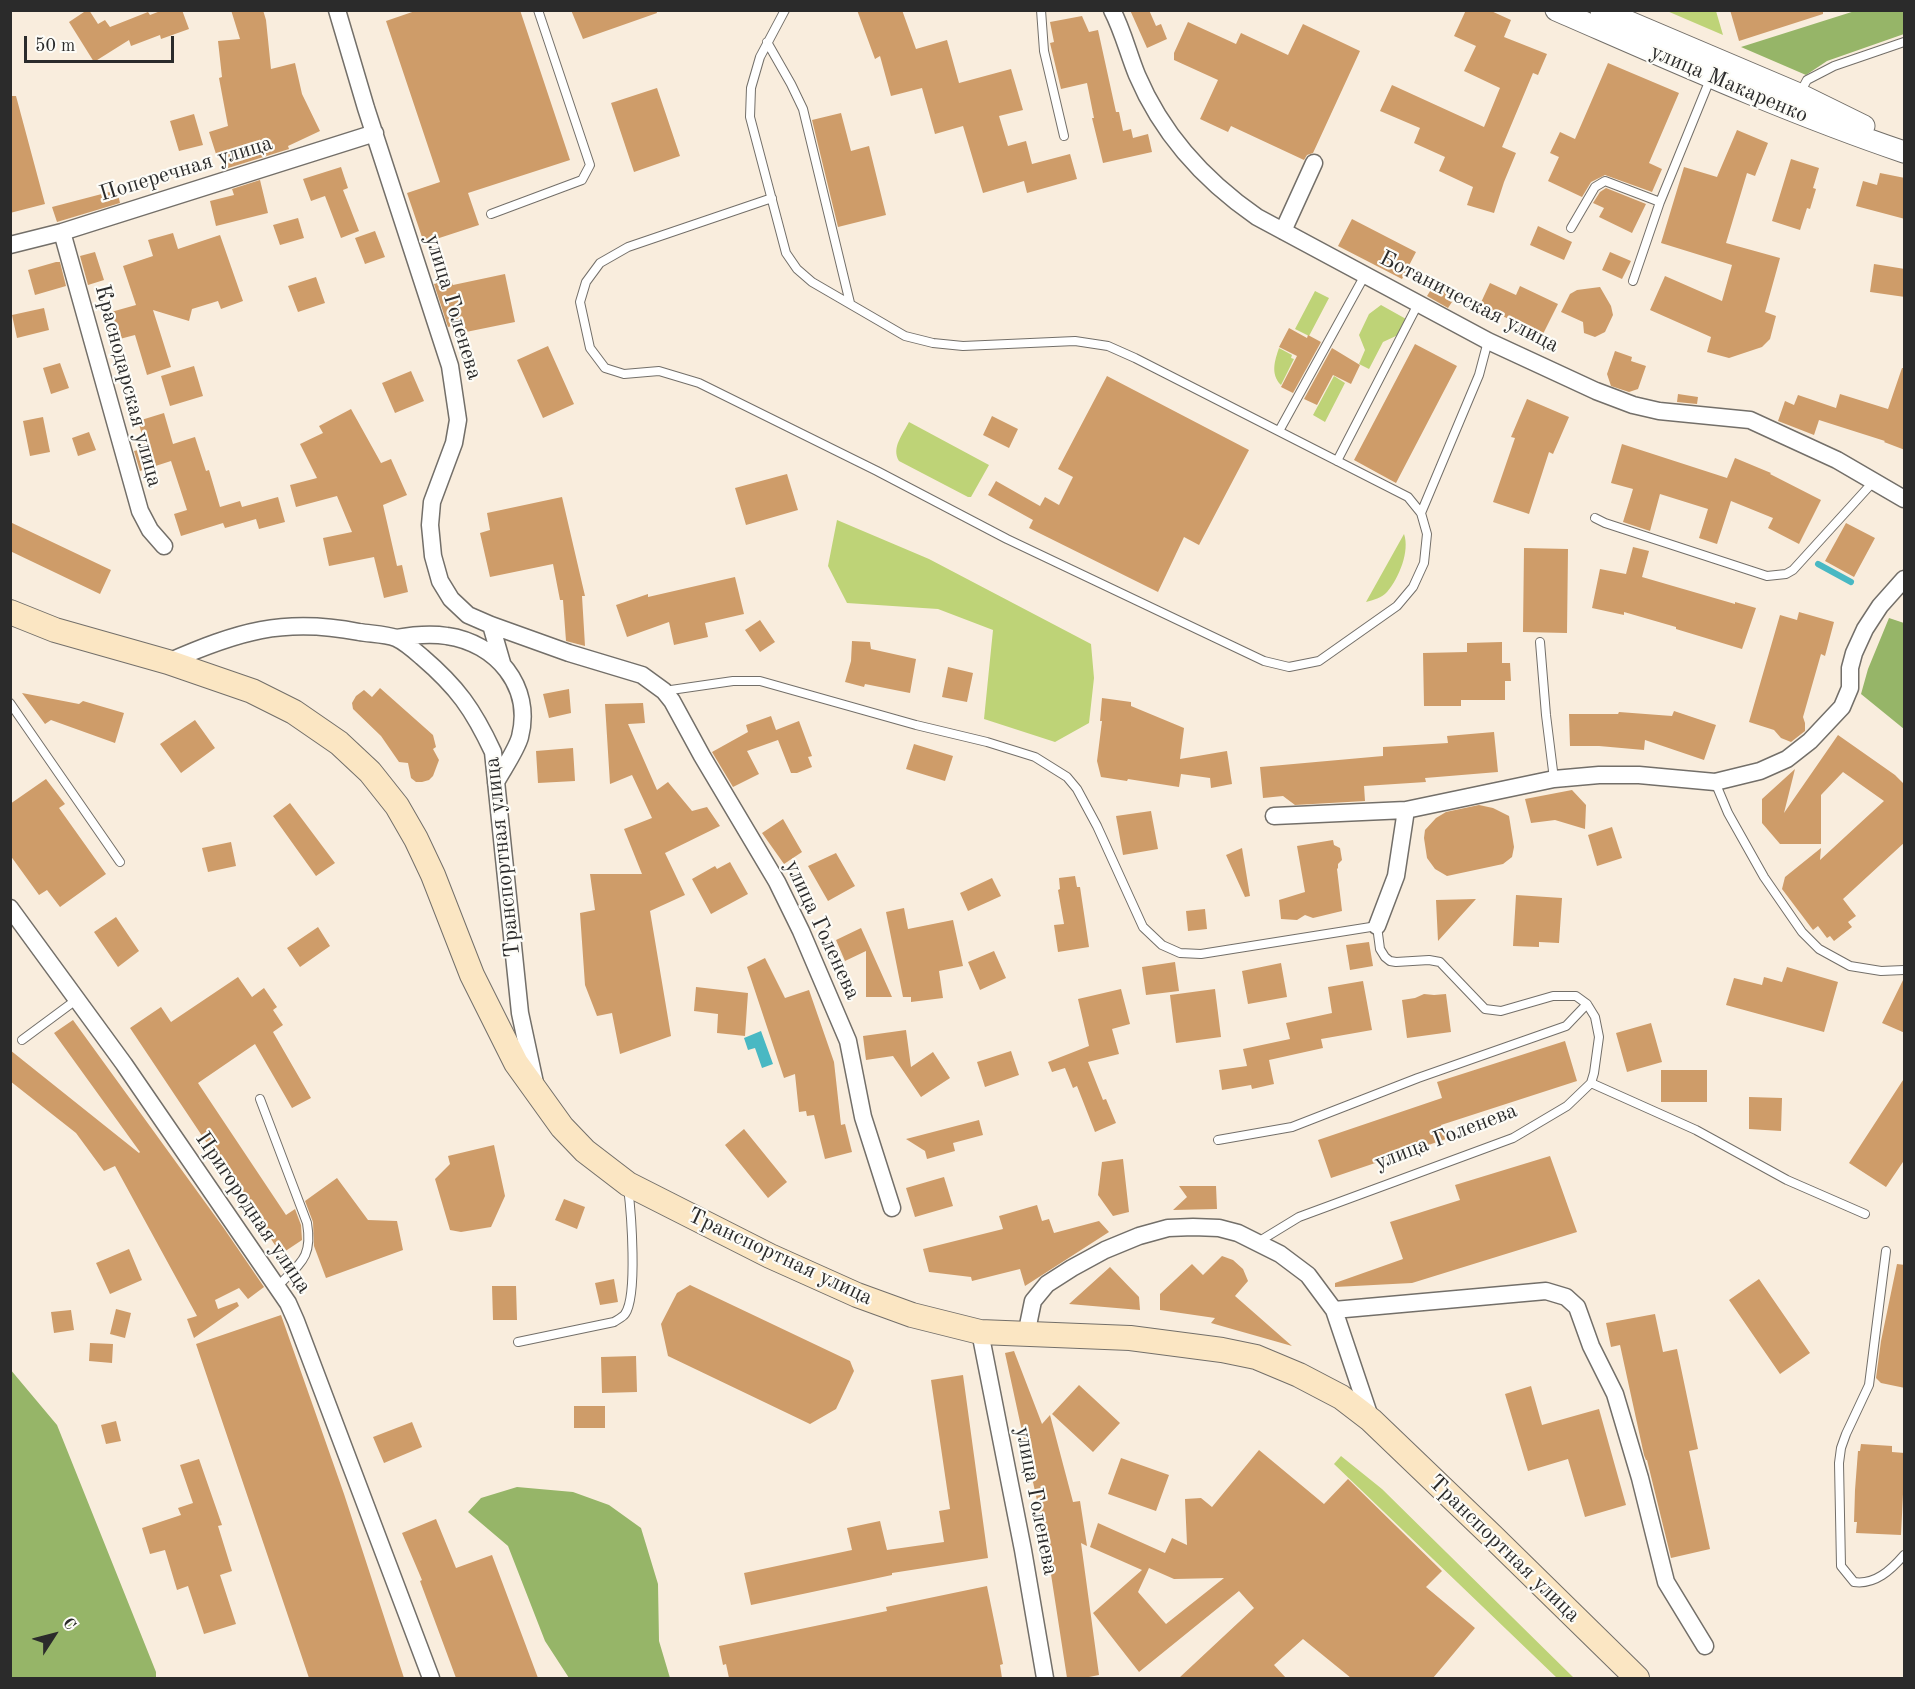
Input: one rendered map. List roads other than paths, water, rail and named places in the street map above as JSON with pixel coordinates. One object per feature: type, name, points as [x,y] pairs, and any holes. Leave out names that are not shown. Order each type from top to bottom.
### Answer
[{"type":"main road","name":"Транспортная улица","points":[[10,612],[56,630],[168,662],[252,691],[294,712],[339,743],[370,772],[397,806],[416,839],[433,875],[472,975],[516,1063],[562,1127],[585,1151],[628,1184],[770,1256],[857,1295],[912,1315],[980,1332],[1130,1338],[1222,1350],[1256,1358],[1299,1376],[1341,1397],[1371,1420],[1637,1678]]},
{"type":"street","name":"улица Голенева","points":[[337,10],[450,366],[456,395],[458,420],[454,443],[432,502],[430,525],[440,581],[451,599],[468,615],[569,653],[642,675],[664,691],[672,701],[777,882],[801,930],[848,1041],[863,1117],[892,1208]]},
{"type":"street","name":"Ботаническая улица","points":[[1112,10],[1149,98],[1176,141],[1211,181],[1257,217],[1488,341],[1596,391],[1633,405],[1659,411],[1750,420],[1837,460],[1905,499]]},
{"type":"street","name":"улица Макаренко","points":[[1556,10],[1853,135],[1905,152]]},
{"type":"street","name":"улица Макаренко","points":[[1600,10],[1799,94],[1905,146]]},
{"type":"street","name":"Поперечная улица","points":[[10,245],[62,232],[375,134]]},
{"type":"street","points":[[1283,231],[1314,163]]},
{"type":"street","name":"Краснодарская улица","points":[[62,232],[140,511],[150,530],[164,546]]},
{"type":"street","points":[[1274,816],[1406,810],[1554,779],[1599,775],[1639,775],[1715,782],[1761,771],[1787,759],[1810,741],[1842,707],[1850,688],[1850,668],[1854,653],[1865,630],[1880,606],[1905,579]]},
{"type":"street","points":[[491,625],[502,663],[516,683],[523,703],[520,738],[496,782]]},
{"type":"street","name":"Транспортная улица","points":[[168,662],[209,644],[235,636],[285,626],[320,626],[396,638],[434,667],[460,694],[478,720],[493,752],[520,1013],[538,1095]]},
{"type":"street","points":[[396,638],[421,634],[448,636],[475,645],[502,663]]},
{"type":"street","points":[[1377,926],[1396,876],[1406,810]]},
{"type":"street","name":"Пригородная улица","points":[[10,908],[124,1064],[278,1286],[296,1321],[431,1678]]},
{"type":"street","name":"Транспортная улица","points":[[1026,1335],[1033,1301],[1047,1284],[1072,1268],[1139,1236],[1168,1228],[1219,1228],[1258,1242],[1280,1254],[1308,1275],[1334,1310],[1371,1420]]},
{"type":"street","points":[[1334,1310],[1546,1291],[1566,1297],[1577,1307],[1591,1346],[1615,1394],[1640,1478],[1666,1582],[1705,1646]]},
{"type":"street","name":"улица Голенева","points":[[980,1332],[1023,1550],[1045,1678]]},
{"type":"lane","points":[[491,214],[582,180],[590,165],[538,10]]},
{"type":"lane","points":[[772,198],[628,247],[600,263],[586,282],[580,302],[590,348],[605,368],[624,374],[659,371],[699,383],[877,471],[1006,539],[1264,661],[1289,667],[1319,661],[1397,606],[1413,587],[1424,563],[1426,534],[1420,513],[1408,497],[1108,346],[1075,341],[963,346],[933,343],[905,336],[812,282],[797,269],[786,253],[772,198],[750,117],[751,88],[760,57],[785,10]]},
{"type":"lane","points":[[1041,10],[1044,51],[1064,136]]},
{"type":"lane","points":[[767,42],[803,109],[850,303]]},
{"type":"lane","points":[[1799,94],[1807,80],[1833,66],[1905,42]]},
{"type":"lane","points":[[1634,280],[1660,202],[1712,77]]},
{"type":"lane","points":[[1571,228],[1595,187],[1605,181],[1660,202]]},
{"type":"lane","points":[[1279,432],[1365,275]]},
{"type":"lane","points":[[1337,461],[1418,304]]},
{"type":"lane","points":[[1420,513],[1479,375],[1488,341]]},
{"type":"lane","points":[[1595,518],[1605,524],[1767,576],[1778,576],[1786,574],[1802,561],[1874,481]]},
{"type":"lane","points":[[1540,642],[1554,779]]},
{"type":"lane","points":[[664,691],[733,681],[760,681],[1035,757],[1067,777],[1077,789],[1097,826],[1139,921],[1162,945],[1180,953],[1201,954],[1377,926],[1380,949],[1390,961],[1440,962],[1485,1009],[1501,1011],[1553,996],[1576,996],[1587,1004],[1595,1017],[1599,1037],[1596,1066],[1591,1083],[1696,1130],[1787,1180],[1865,1214]]},
{"type":"lane","points":[[10,704],[120,862]]},
{"type":"lane","points":[[1715,782],[1728,813],[1764,877],[1802,932],[1819,949],[1850,966],[1881,971],[1905,970]]},
{"type":"lane","points":[[22,1040],[76,1000]]},
{"type":"lane","points":[[1218,1140],[1292,1127],[1418,1078],[1566,1026],[1587,1004]]},
{"type":"lane","name":"улица Голенева","points":[[1258,1242],[1299,1217],[1513,1138],[1567,1106],[1591,1083]]},
{"type":"lane","points":[[260,1099],[307,1223],[309,1241],[303,1260],[278,1286]]},
{"type":"lane","points":[[518,1342],[614,1322],[625,1314],[632,1285],[633,1221],[628,1184]]},
{"type":"lane","points":[[1886,1251],[1869,1385],[1846,1434],[1839,1462],[1841,1566],[1854,1582],[1866,1584],[1882,1575],[1905,1555]]},
{"type":"water","points":[[761,1031],[773,1064],[762,1068],[755,1048],[748,1050],[744,1038]]},
{"type":"waterway","points":[[1818,564],[1851,582]]}]
